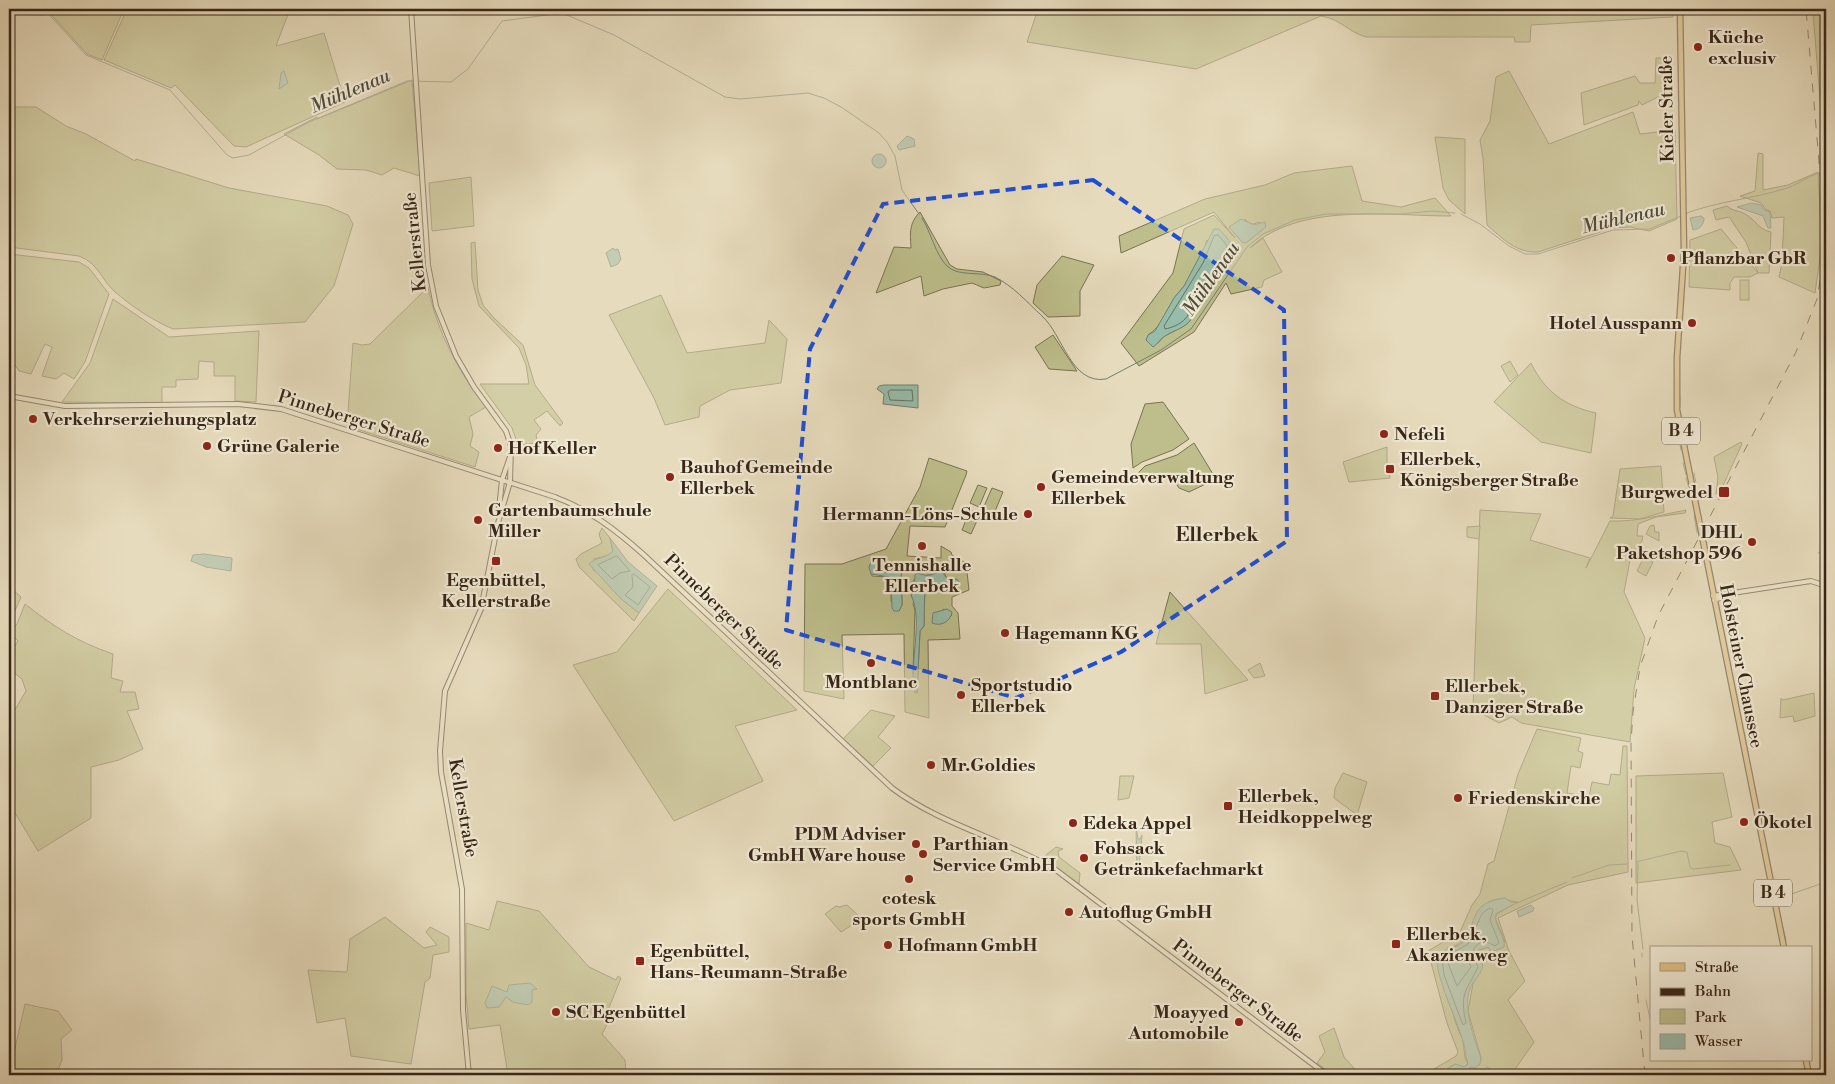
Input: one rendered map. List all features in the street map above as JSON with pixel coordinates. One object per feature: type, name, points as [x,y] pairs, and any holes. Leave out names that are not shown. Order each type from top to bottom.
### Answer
[{"type":"main road","name":"Kellerstraße","points":[[411,9],[428,264],[432,293],[456,356],[474,387],[506,431],[511,452],[510,482],[498,524],[481,609],[445,691],[440,751],[441,772],[462,889],[463,1010],[469,1075]]},
{"type":"main road","name":"Kieler Straße","points":[[1680,9],[1683,209]]},
{"type":"main road","name":"Holsteiner Chaussee","points":[[1683,209],[1683,269],[1677,361],[1677,410],[1784,946]]},
{"type":"main road","name":"Pinneberger Straße","points":[[9,396],[65,406],[238,404],[280,409],[569,502],[610,525],[892,788],[926,810],[1033,857],[1056,870],[1327,1075]]},
{"type":"main road","name":"Kellerstraße","points":[[498,524],[502,480],[511,452]]},
{"type":"main road","points":[[1714,598],[1734,593],[1816,582],[1826,586]]},
{"type":"main road","points":[[1806,1062],[1809,1075]]},
{"type":"highlighted area","points":[[1093,180],[1284,310],[1287,541],[1121,652],[1016,698],[786,630],[810,349],[883,204]]},
{"type":"green space","points":[[9,9],[39,9],[44,15],[9,14]]},
{"type":"green space","points":[[46,9],[124,9],[102,60],[87,54]]},
{"type":"green space","points":[[127,9],[290,9],[276,46],[324,33],[345,102],[246,147],[234,146],[175,85],[171,88],[104,60]]},
{"type":"green space","points":[[1038,9],[1673,9],[1673,17],[1531,25],[1530,42],[1515,42],[1514,37],[1366,37],[1334,20],[1321,16],[1196,69],[1027,42]]},
{"type":"green space","points":[[1813,9],[1826,9],[1826,172],[1813,13]]},
{"type":"green space","points":[[1656,58],[1671,58],[1672,86],[1663,98],[1658,97],[1642,105],[1639,101],[1638,105],[1584,125],[1581,93],[1635,76],[1640,83],[1655,83]]},
{"type":"green space","points":[[1509,71],[1549,144],[1633,112],[1640,134],[1675,130],[1677,219],[1649,231],[1630,227],[1612,228],[1538,252],[1516,248],[1504,240],[1487,225],[1483,158],[1480,140],[1490,121],[1496,77]]},
{"type":"green space","points":[[412,80],[420,176],[394,168],[382,175],[366,170],[337,169],[319,155],[284,134],[317,117],[317,119]]},
{"type":"green space","points":[[9,107],[36,107],[66,126],[86,134],[135,161],[136,159],[229,188],[327,206],[348,215],[353,224],[334,286],[305,322],[173,329],[150,317],[121,297],[91,263],[79,256],[9,247]]},
{"type":"green space","points":[[1435,137],[1465,139],[1465,214],[1449,200],[1443,188]]},
{"type":"green space","points":[[1758,153],[1763,154],[1763,190],[1788,185],[1818,172],[1822,244],[1815,293],[1779,277],[1782,263],[1784,217],[1772,218],[1770,211],[1766,210],[1761,203],[1740,196],[1755,191]]},
{"type":"green space","points":[[1352,166],[1362,201],[1401,207],[1435,198],[1451,216],[1345,215],[1318,218],[1293,224],[1270,233],[1263,238],[1282,272],[1264,280],[1262,287],[1231,294],[1226,283],[1194,332],[1139,366],[1121,343],[1173,273],[1184,229],[1214,215],[1235,238],[1214,212],[1121,253],[1119,236],[1205,199],[1265,185],[1294,173]],"holes":[[[1245,219],[1250,223],[1259,222],[1265,226],[1246,243]],[[1207,240],[1209,288],[1196,302],[1194,316],[1187,324],[1163,337],[1158,343],[1148,335],[1160,324],[1174,298],[1185,285]]]},
{"type":"green space","points":[[471,177],[474,226],[432,231],[429,183]]},
{"type":"green space","points":[[1727,206],[1745,214],[1760,227],[1771,232],[1769,273],[1758,273],[1746,242],[1729,217],[1716,220],[1713,210]]},
{"type":"green space","points":[[920,212],[950,265],[957,269],[983,272],[1001,281],[1000,285],[984,288],[972,283],[943,289],[924,296],[921,276],[876,293],[894,247],[911,248],[912,224]]},
{"type":"green space","points":[[1721,229],[1758,273],[1750,277],[1734,277],[1730,283],[1730,290],[1689,287],[1690,240]]},
{"type":"green space","points":[[475,242],[478,290],[483,305],[523,345],[535,385],[563,423],[560,426],[547,411],[534,420],[541,429],[536,435],[538,443],[518,445],[512,428],[480,384],[529,384],[526,365],[519,348],[479,306],[472,279],[471,243]]},
{"type":"green space","points":[[9,254],[79,262],[89,268],[109,294],[85,362],[74,379],[64,373],[56,379],[42,376],[52,347],[45,344],[31,374],[19,371],[11,359]]},
{"type":"green space","points":[[1062,256],[1094,265],[1080,291],[1080,316],[1048,317],[1033,303],[1037,285]]},
{"type":"green space","points":[[1740,280],[1749,280],[1749,300],[1740,300]]},
{"type":"green space","points":[[428,287],[437,320],[450,350],[466,379],[486,407],[469,417],[473,434],[470,446],[479,452],[475,467],[347,426],[353,343],[370,344]]},
{"type":"green space","points":[[661,295],[687,353],[765,343],[769,320],[787,339],[781,383],[730,390],[700,406],[699,417],[665,425],[654,398],[609,315]]},
{"type":"green space","points":[[113,299],[169,337],[259,331],[256,402],[235,401],[235,376],[214,376],[214,362],[199,361],[198,379],[176,380],[176,387],[162,387],[162,403],[62,402],[90,363]]},
{"type":"green space","points":[[1053,335],[1077,371],[1049,369],[1035,347]]},
{"type":"green space","points":[[1510,361],[1518,375],[1510,382],[1501,366]]},
{"type":"green space","points":[[1531,363],[1543,382],[1557,396],[1575,406],[1596,413],[1591,453],[1541,442],[1494,402]]},
{"type":"green space","points":[[9,364],[15,373],[14,388],[9,391]]},
{"type":"green space","points":[[1163,402],[1189,439],[1173,450],[1142,462],[1133,468],[1131,444],[1145,404]]},
{"type":"green space","points":[[1741,442],[1742,444],[1720,492],[1716,494],[1718,478],[1714,457]]},
{"type":"green space","points":[[1194,443],[1216,479],[1189,492],[1179,488],[1173,479],[1139,480],[1139,472],[1145,466],[1177,455]]},
{"type":"green space","points":[[1387,447],[1387,470],[1389,471],[1390,478],[1349,482],[1343,462]]},
{"type":"green space","points":[[929,458],[967,471],[945,527],[910,526],[907,556],[941,558],[941,546],[966,563],[969,590],[952,597],[952,606],[958,613],[960,639],[928,640],[929,718],[905,712],[904,634],[842,635],[844,699],[804,691],[805,564],[842,564],[886,549],[920,487]],"holes":[[[875,561],[879,562],[884,573],[891,571],[892,563],[901,563],[902,605],[899,611],[891,601],[891,580],[889,577],[872,576],[870,565]],[[920,573],[922,576],[944,573],[948,580],[925,580],[924,626],[920,631],[917,693],[913,673],[915,610],[914,600],[911,596],[914,592],[913,581]],[[944,609],[952,615],[942,624],[940,612]]]},
{"type":"green space","points":[[1661,466],[1664,512],[1640,519],[1610,518],[1613,516],[1620,469]]},
{"type":"green space","points":[[978,485],[987,488],[979,507],[970,503]]},
{"type":"green space","points":[[992,488],[1003,492],[993,516],[982,511]]},
{"type":"green space","points":[[970,510],[980,514],[971,534],[962,530]]},
{"type":"green space","points":[[1480,510],[1541,514],[1530,540],[1590,558],[1586,568],[1610,521],[1639,519],[1686,510],[1685,513],[1656,517],[1638,524],[1637,536],[1643,536],[1642,541],[1631,555],[1624,592],[1645,638],[1634,689],[1630,742],[1521,723],[1512,717],[1499,723],[1473,709]]},
{"type":"green space","points":[[1654,525],[1655,532],[1659,532],[1659,541],[1646,534],[1650,526]]},
{"type":"green space","points":[[1480,526],[1479,539],[1467,537],[1467,527]]},
{"type":"green space","points":[[602,528],[610,538],[613,551],[609,555],[594,559],[593,570],[601,574],[620,598],[639,613],[634,621],[579,567],[576,559],[581,554],[602,543],[599,534]]},
{"type":"green space","points":[[1644,557],[1653,562],[1646,576],[1637,571]]},
{"type":"green space","points":[[12,589],[21,597],[11,620],[9,619],[9,610],[15,601],[9,590]]},
{"type":"green space","points":[[668,589],[797,710],[735,726],[763,781],[674,821],[573,665],[617,652]]},
{"type":"green space","points":[[1170,592],[1248,680],[1205,694],[1201,644],[1156,644]]},
{"type":"green space","points":[[25,604],[67,633],[113,654],[111,678],[123,681],[120,692],[135,692],[139,709],[127,711],[143,749],[119,760],[91,767],[91,818],[38,851],[9,803],[9,749],[15,740],[9,734],[9,720],[26,691],[22,679],[9,669],[9,655],[18,641],[9,632],[17,624]]},
{"type":"green space","points":[[1260,663],[1265,676],[1254,678],[1248,670]]},
{"type":"green space","points":[[1814,693],[1815,716],[1794,722],[1793,716],[1780,718],[1781,698],[1783,700]]},
{"type":"green space","points":[[871,710],[895,716],[878,737],[891,748],[873,766],[843,739]]},
{"type":"green space","points":[[1537,729],[1581,738],[1578,751],[1583,753],[1580,768],[1571,766],[1567,793],[1589,797],[1592,782],[1609,785],[1611,774],[1620,775],[1623,746],[1627,746],[1628,872],[1568,885],[1498,918],[1509,951],[1525,981],[1508,1000],[1534,1042],[1511,1075],[1501,1075],[1487,1067],[1482,1075],[1470,1075],[1468,1071],[1470,1067],[1475,1068],[1481,1058],[1468,1011],[1479,950],[1505,942],[1495,918],[1497,914],[1517,902],[1501,899],[1491,901],[1485,905],[1463,941],[1439,954],[1455,1021],[1463,1041],[1465,1058],[1468,1064],[1464,1067],[1455,1064],[1438,1075],[1424,1075],[1456,1056],[1458,1052],[1447,1023],[1428,951],[1460,932],[1472,905],[1480,894],[1488,864],[1494,861],[1518,774]]},
{"type":"green space","points":[[1343,773],[1367,782],[1357,815],[1334,798],[1335,788]]},
{"type":"green space","points":[[1723,773],[1732,817],[1712,822],[1715,843],[1730,847],[1741,870],[1636,883],[1636,776]]},
{"type":"green space","points":[[1120,776],[1134,776],[1129,798],[1118,800]]},
{"type":"green space","points":[[1056,847],[1063,849],[1058,851],[1059,857],[1080,873],[1079,884],[1047,861],[1046,855]]},
{"type":"green space","name":"SC Egenbüttel","points":[[497,901],[539,911],[589,967],[616,980],[618,976],[621,978],[606,1015],[611,1017],[602,1034],[625,1060],[626,1075],[508,1075],[500,1025],[469,1029],[466,994],[466,923],[489,930]]},
{"type":"green space","points":[[847,905],[862,919],[841,932],[825,914],[836,906]]},
{"type":"green space","points":[[385,917],[424,948],[437,945],[426,932],[430,927],[449,937],[449,952],[433,955],[430,978],[425,982],[411,1064],[351,1056],[345,1018],[317,1023],[308,970],[347,972],[350,939]]},
{"type":"green space","points":[[25,1004],[58,1011],[72,1030],[61,1039],[62,1060],[56,1075],[9,1075]]},
{"type":"green space","points":[[1334,1028],[1344,1057],[1360,1075],[1333,1075],[1317,1063],[1325,1052],[1319,1036]]},
{"type":"water","points":[[284,71],[288,83],[279,89],[281,73]]},
{"type":"water","points":[[907,136],[914,139],[915,146],[899,150],[897,146]]},
{"type":"water","points":[[879,154],[884,156],[886,161],[884,166],[879,168],[874,166],[872,161],[874,156]]},
{"type":"water","points":[[1751,203],[1761,205],[1764,210],[1770,212],[1771,228],[1768,228],[1763,216],[1737,207]]},
{"type":"water","points":[[1701,216],[1704,218],[1702,225],[1700,228],[1693,230],[1690,218]]},
{"type":"water","points":[[1241,219],[1254,225],[1265,222],[1266,227],[1246,243],[1242,242],[1229,227]]},
{"type":"water","points":[[1214,229],[1219,229],[1231,245],[1232,251],[1227,265],[1198,298],[1188,323],[1165,336],[1153,347],[1146,340],[1148,335],[1155,331],[1174,298],[1184,286]]},
{"type":"water","points":[[613,248],[614,250],[618,249],[621,259],[618,264],[611,267],[606,253]]},
{"type":"water","points":[[918,385],[918,408],[883,404],[884,394],[877,389],[879,386]]},
{"type":"water","points":[[610,538],[628,562],[657,586],[639,613],[620,598],[589,564],[613,551]]},
{"type":"water","points":[[204,554],[232,558],[231,571],[206,567],[191,561],[193,555]]},
{"type":"water","points":[[872,559],[879,562],[884,573],[891,571],[892,563],[901,563],[902,605],[899,611],[894,611],[892,608],[891,579],[871,574],[869,567]]},
{"type":"water","points":[[942,572],[948,580],[957,579],[960,583],[955,587],[925,581],[924,626],[920,631],[917,693],[915,693],[913,670],[916,617],[911,595],[914,592],[915,575],[917,573],[928,575]]},
{"type":"water","points":[[947,609],[952,612],[948,620],[942,624],[932,623],[933,613]]},
{"type":"water","points":[[1136,827],[1138,839],[1142,835],[1138,876],[1137,874]]},
{"type":"water","points":[[1505,898],[1511,902],[1518,902],[1496,914],[1496,922],[1504,947],[1491,952],[1488,947],[1479,950],[1478,955],[1483,964],[1472,984],[1468,997],[1473,1033],[1481,1058],[1480,1064],[1475,1068],[1470,1067],[1468,1071],[1470,1075],[1438,1075],[1455,1064],[1464,1067],[1468,1064],[1464,1044],[1443,988],[1437,958],[1449,947],[1462,943],[1482,906]]},
{"type":"water","points":[[1531,905],[1534,908],[1533,911],[1519,917],[1517,911]]},
{"type":"water","points":[[530,983],[537,989],[532,990],[532,1002],[528,1005],[513,1002],[506,997],[499,1007],[487,1008],[485,1003],[492,986],[507,992],[509,985]]},
{"type":"waterway","name":"Mühlenau","points":[[44,9],[86,55],[170,90],[227,155],[233,158],[249,155],[309,122],[407,81],[451,82],[468,69],[502,21],[562,13],[614,35],[725,97],[740,99],[808,93],[824,98],[841,107],[879,133],[887,142],[895,156],[902,190],[919,214]]},
{"type":"waterway","name":"Mühlenau","points":[[1684,214],[1787,188],[1826,172]]},
{"type":"waterway","name":"Mühlenau","points":[[922,218],[939,255],[947,266],[957,272],[989,275],[1008,285],[1049,324],[1076,367],[1094,379],[1106,379],[1161,350],[1191,329],[1247,247],[1263,234],[1295,220],[1326,214],[1401,214],[1432,211],[1455,213]]},
{"type":"waterway","name":"Mühlenau","points":[[1461,214],[1480,224],[1509,246],[1525,254],[1538,254],[1613,230],[1649,229],[1681,216]]},
{"type":"waterway","points":[[1680,396],[1680,407]]},
{"type":"waterway","points":[[1680,412],[1686,440]]},
{"type":"waterway","points":[[1677,433],[1679,441]]},
{"type":"waterway","points":[[1686,443],[1691,467]]},
{"type":"waterway","points":[[1680,445],[1681,450]]},
{"type":"waterway","points":[[1683,463],[1686,475]]},
{"type":"waterway","points":[[1694,473],[1696,483]]},
{"type":"waterway","points":[[1686,478],[1688,485]]},
{"type":"waterway","points":[[1688,489],[1689,494]]},
{"type":"waterway","points":[[1694,515],[1697,533]]},
{"type":"waterway","points":[[1818,553],[1826,552]]},
{"type":"waterway","points":[[1751,768],[1752,773]]},
{"type":"waterway","points":[[1636,862],[1681,851],[1687,852],[1690,867],[1693,869],[1730,865]]},
{"type":"waterway","points":[[1638,863],[1637,900],[1643,949]]},
{"type":"waterway","points":[[1572,878],[1609,865],[1628,864]]},
{"type":"waterway","points":[[1517,903],[1567,882]]},
{"type":"waterway","points":[[1778,903],[1777,899],[1826,882]]},
{"type":"waterway","points":[[1778,904],[1781,920]]},
{"type":"waterway","points":[[1782,924],[1786,940]]},
{"type":"waterway","points":[[1646,1000],[1650,1018]]},
{"type":"railway","points":[[1645,1075],[1632,936],[1631,742],[1633,712],[1640,667],[1658,616],[1796,352],[1817,299],[1826,244],[1806,9]]},
{"type":"place","name":"Küche exclusiv","points":[[1698,47]]},
{"type":"place","name":"Pflanzbar GbR","points":[[1671,258]]},
{"type":"place","name":"Hotel Ausspann","points":[[1692,323]]},
{"type":"place","name":"Verkehrserziehungsplatz","points":[[33,419]]},
{"type":"place","name":"Nefeli","points":[[1384,434]]},
{"type":"place","name":"Grüne Galerie","points":[[207,446]]},
{"type":"place","name":"Hof Keller","points":[[498,448]]},
{"type":"place","name":"Ellerbek, Königsberger Straße","points":[[1390,469]]},
{"type":"place","name":"Bauhof Gemeinde Ellerbek","points":[[670,477]]},
{"type":"place","name":"Gemeindeverwaltung Ellerbek","points":[[1041,487]]},
{"type":"place","name":"Burgwedel","points":[[1724,492]]},
{"type":"place","name":"Hermann-Löns-Schule","points":[[1028,514]]},
{"type":"place","name":"Gartenbaumschule Miller","points":[[478,520]]},
{"type":"place","name":"DHL Paketshop 596","points":[[1752,542]]},
{"type":"place","name":"Tennishalle Ellerbek","points":[[922,546]]},
{"type":"place","name":"Egenbüttel, Kellerstraße","points":[[496,561]]},
{"type":"place","name":"Hagemann KG","points":[[1005,633]]},
{"type":"place","name":"Montblanc","points":[[871,663]]},
{"type":"place","name":"Sportstudio Ellerbek","points":[[961,695]]},
{"type":"place","name":"Ellerbek, Danziger Straße","points":[[1435,696]]},
{"type":"place","name":"Mr.Goldies","points":[[931,765]]},
{"type":"place","name":"Friedenskirche","points":[[1458,798]]},
{"type":"place","name":"Ellerbek, Heidkoppelweg","points":[[1228,806]]},
{"type":"place","name":"Ökotel","points":[[1744,822]]},
{"type":"place","name":"Edeka Appel","points":[[1073,823]]},
{"type":"place","name":"PDM Adviser GmbH Ware house","points":[[916,844]]},
{"type":"place","name":"Parthian Service GmbH","points":[[923,854]]},
{"type":"place","name":"Fohsack Getränkefachmarkt","points":[[1084,858]]},
{"type":"place","name":"cotesk sports GmbH","points":[[909,879]]},
{"type":"place","name":"Autoflug GmbH","points":[[1069,912]]},
{"type":"place","name":"Ellerbek, Akazienweg","points":[[1396,944]]},
{"type":"place","name":"Hofmann GmbH","points":[[888,945]]},
{"type":"place","name":"Egenbüttel, Hans-Reumann-Straße","points":[[640,961]]},
{"type":"place","name":"SC Egenbüttel","points":[[556,1012]]},
{"type":"place","name":"Moayyed Automobile","points":[[1239,1022]]},
{"type":"district","name":"Ellerbek","points":[[1217,535]]}]
